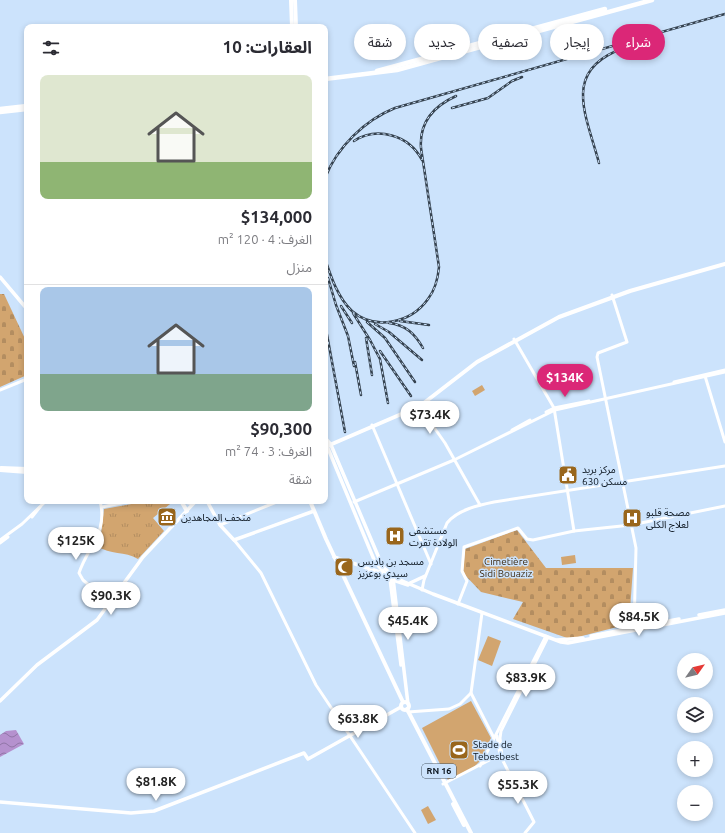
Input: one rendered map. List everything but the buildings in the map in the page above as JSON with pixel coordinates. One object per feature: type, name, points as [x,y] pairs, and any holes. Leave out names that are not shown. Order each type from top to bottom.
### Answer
[{"type":"highway","points":[[542,28],[640,0]]},
{"type":"highway","points":[[542,29],[652,0]]},
{"type":"highway","points":[[328,78],[388,72],[478,46]]},
{"type":"highway","points":[[328,78],[383,70],[420,60]]},
{"type":"highway","points":[[0,109],[24,106]]},
{"type":"highway","points":[[0,112],[24,110]]},
{"type":"main road","points":[[291,0],[292,24]]},
{"type":"main road","points":[[296,0],[296,24]]},
{"type":"main road","points":[[328,445],[419,406],[472,364],[561,315],[612,296],[725,263]]},
{"type":"main road","points":[[0,277],[24,305]]},
{"type":"main road","points":[[0,802],[131,813],[148,812],[183,801],[304,753],[308,760],[349,735],[405,707],[394,590],[391,578],[379,560],[328,447]]},
{"type":"main road","points":[[328,447],[375,562],[384,573],[391,578],[409,583],[420,589]]},
{"type":"main road","points":[[0,469],[24,469]]},
{"type":"main road","points":[[0,469],[24,472]]},
{"type":"main road","points":[[183,504],[187,511]]},
{"type":"main road","points":[[0,701],[37,664],[97,620],[143,556],[194,504]]},
{"type":"main road","points":[[209,504],[220,525],[234,540],[314,511]]},
{"type":"main road","name":"RN 16","points":[[311,504],[334,557],[402,695],[405,707],[444,783]]},
{"type":"main road","points":[[334,557],[384,573]]},
{"type":"main road","points":[[350,562],[402,583],[556,640],[577,638],[725,612]]},
{"type":"main road","points":[[370,568],[374,566],[375,562]]},
{"type":"main road","points":[[409,583],[426,576]]},
{"type":"main road","points":[[391,578],[402,695]]},
{"type":"main road","points":[[394,590],[402,583]]},
{"type":"main road","name":"RN 16","points":[[352,594],[405,707],[470,833]]},
{"type":"street","points":[[612,296],[627,342],[598,353],[597,355],[636,551],[633,628]]},
{"type":"street","points":[[514,340],[554,409],[574,531]]},
{"type":"street","points":[[354,502],[454,459],[554,409],[725,371]]},
{"type":"street","points":[[705,376],[725,442]]},
{"type":"street","points":[[0,390],[24,379]]},
{"type":"street","points":[[419,406],[454,459],[480,505]]},
{"type":"street","points":[[373,426],[396,484],[431,564]]},
{"type":"street","points":[[420,589],[449,521],[457,515],[480,505],[725,466]]},
{"type":"street","points":[[0,541],[22,524],[43,504]]},
{"type":"street","points":[[101,504],[101,521],[98,536],[79,573],[84,580],[110,603]]},
{"type":"street","points":[[102,507],[116,504]]},
{"type":"street","points":[[220,525],[272,504]]},
{"type":"street","points":[[458,604],[467,581],[462,571],[464,547],[518,528],[527,539],[533,540],[574,531],[631,525],[725,506]]},
{"type":"street","points":[[234,540],[261,573],[313,678],[349,735],[415,833]]},
{"type":"street","points":[[482,613],[471,693],[494,738]]},
{"type":"street","points":[[480,766],[547,637]]},
{"type":"street","points":[[501,755],[501,731],[547,637]]},
{"type":"street","points":[[405,707],[416,711],[452,708],[463,701],[471,693]]},
{"type":"street","points":[[497,734],[501,755],[534,822],[525,833]]},
{"type":"street","points":[[444,783],[501,755]]},
{"type":"green space","points":[[0,294],[4,294],[24,337],[24,376],[0,387]]},
{"type":"green space","points":[[482,385],[485,390],[475,396],[472,391]]},
{"type":"green space","points":[[132,504],[170,504],[153,518],[164,531],[138,559],[128,555],[107,551],[97,546],[100,542],[104,509]]},
{"type":"green space","name":"Cimetière Sidi Bouaziz","points":[[517,530],[546,568],[633,568],[629,624],[570,639],[513,619],[523,602],[481,592],[463,573],[465,549]]},
{"type":"green space","points":[[575,555],[576,563],[562,565],[561,557]]},
{"type":"green space","points":[[488,636],[501,641],[492,666],[478,660]]},
{"type":"green space","name":"Stade de Tebesbest","points":[[471,701],[491,738],[479,762],[473,768],[448,780],[422,728]]},
{"type":"green space","points":[[428,806],[436,820],[428,824],[421,810]]},
{"type":"water","points":[[16,730],[24,744],[0,757],[0,735],[6,731]]},
{"type":"railway","points":[[328,171],[337,156],[353,136],[373,120],[395,108],[725,14]]},
{"type":"railway","points":[[599,163],[585,111],[583,95],[585,81],[592,68],[604,57],[612,53]]},
{"type":"railway","points":[[452,108],[488,98],[512,81],[522,77]]},
{"type":"railway","points":[[328,268],[332,280],[347,306],[361,317],[371,321],[392,322],[403,319],[421,307],[428,299],[436,284],[439,267],[421,148],[421,139],[425,123],[430,116],[441,105],[456,96]]},
{"type":"railway","points":[[354,141],[363,136],[372,134],[392,136],[409,144],[422,160]]},
{"type":"railway","points":[[328,278],[336,305],[348,336],[354,366]]},
{"type":"railway","points":[[341,306],[352,323]]},
{"type":"railway","points":[[353,313],[380,359],[388,403]]},
{"type":"railway","points":[[400,321],[429,325]]},
{"type":"railway","points":[[367,322],[385,338],[415,382]]},
{"type":"railway","points":[[389,323],[405,328],[417,338],[423,348]]},
{"type":"railway","points":[[375,324],[389,332],[422,360]]},
{"type":"railway","points":[[366,338],[372,375]]},
{"type":"railway","points":[[328,340],[345,432]]},
{"type":"railway","points":[[380,351],[411,396]]},
{"type":"railway","points":[[355,362],[361,395]]},
{"type":"place","name":"مركز بريد 630 مسكن","points":[[568,475]]},
{"type":"place","name":"متحف المجاهدين","points":[[167,517]]},
{"type":"place","name":"مصحة قلبو لعلاج الكلى","points":[[632,518]]},
{"type":"place","name":"مستشفى الولادة تقرت","points":[[395,536]]},
{"type":"place","name":"مسجد بن باديس سيدي بوعزيز","points":[[344,567]]},
{"type":"place","name":"Stade de Tebesbest","points":[[459,750]]}]
